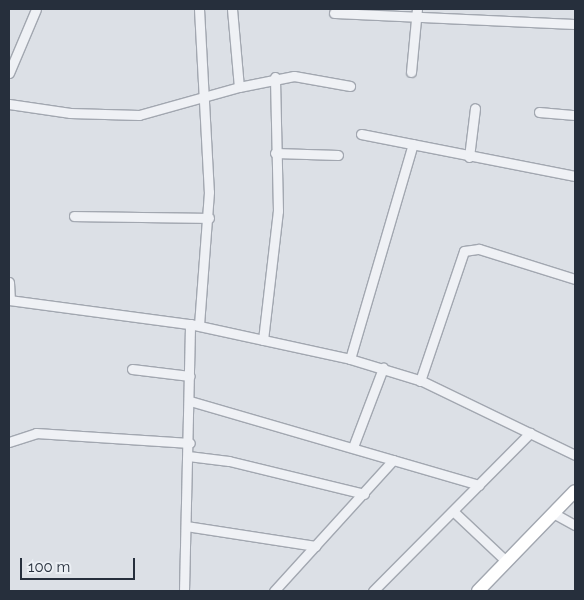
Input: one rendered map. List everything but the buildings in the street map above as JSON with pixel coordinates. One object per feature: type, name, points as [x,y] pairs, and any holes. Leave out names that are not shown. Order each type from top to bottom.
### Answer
[{"type":"street","points":[[9,73],[36,9]]},
{"type":"street","points":[[184,591],[190,443],[190,376],[209,218],[206,98],[199,9]]},
{"type":"street","points":[[232,9],[239,87]]},
{"type":"street","points":[[334,12],[417,13],[575,24]]},
{"type":"street","points":[[411,72],[417,13]]},
{"type":"street","points":[[9,104],[70,113],[139,115],[206,98],[275,77],[294,76],[350,86]]},
{"type":"street","points":[[263,340],[278,211],[275,153],[275,77]]},
{"type":"street","points":[[470,157],[475,108]]},
{"type":"street","points":[[539,112],[575,115]]},
{"type":"street","points":[[361,134],[470,157],[575,176]]},
{"type":"street","points":[[350,359],[413,144]]},
{"type":"street","points":[[275,153],[338,155]]},
{"type":"street","points":[[74,216],[209,218]]},
{"type":"street","points":[[420,381],[464,250],[478,249],[575,278]]},
{"type":"street","points":[[9,282],[9,300],[195,325],[350,359],[382,368],[420,381],[575,455]]},
{"type":"street","points":[[353,447],[382,368]]},
{"type":"street","points":[[132,369],[190,376]]},
{"type":"street","points":[[190,401],[479,485]]},
{"type":"street","points":[[9,442],[36,433],[190,443]]},
{"type":"street","points":[[373,591],[530,433]]},
{"type":"street","points":[[188,456],[229,461],[364,494]]},
{"type":"street","points":[[274,591],[393,460]]},
{"type":"street","points":[[478,591],[505,560],[575,491]]},
{"type":"street","points":[[452,512],[505,560]]},
{"type":"street","points":[[553,513],[575,525]]},
{"type":"street","points":[[186,526],[315,546]]}]
